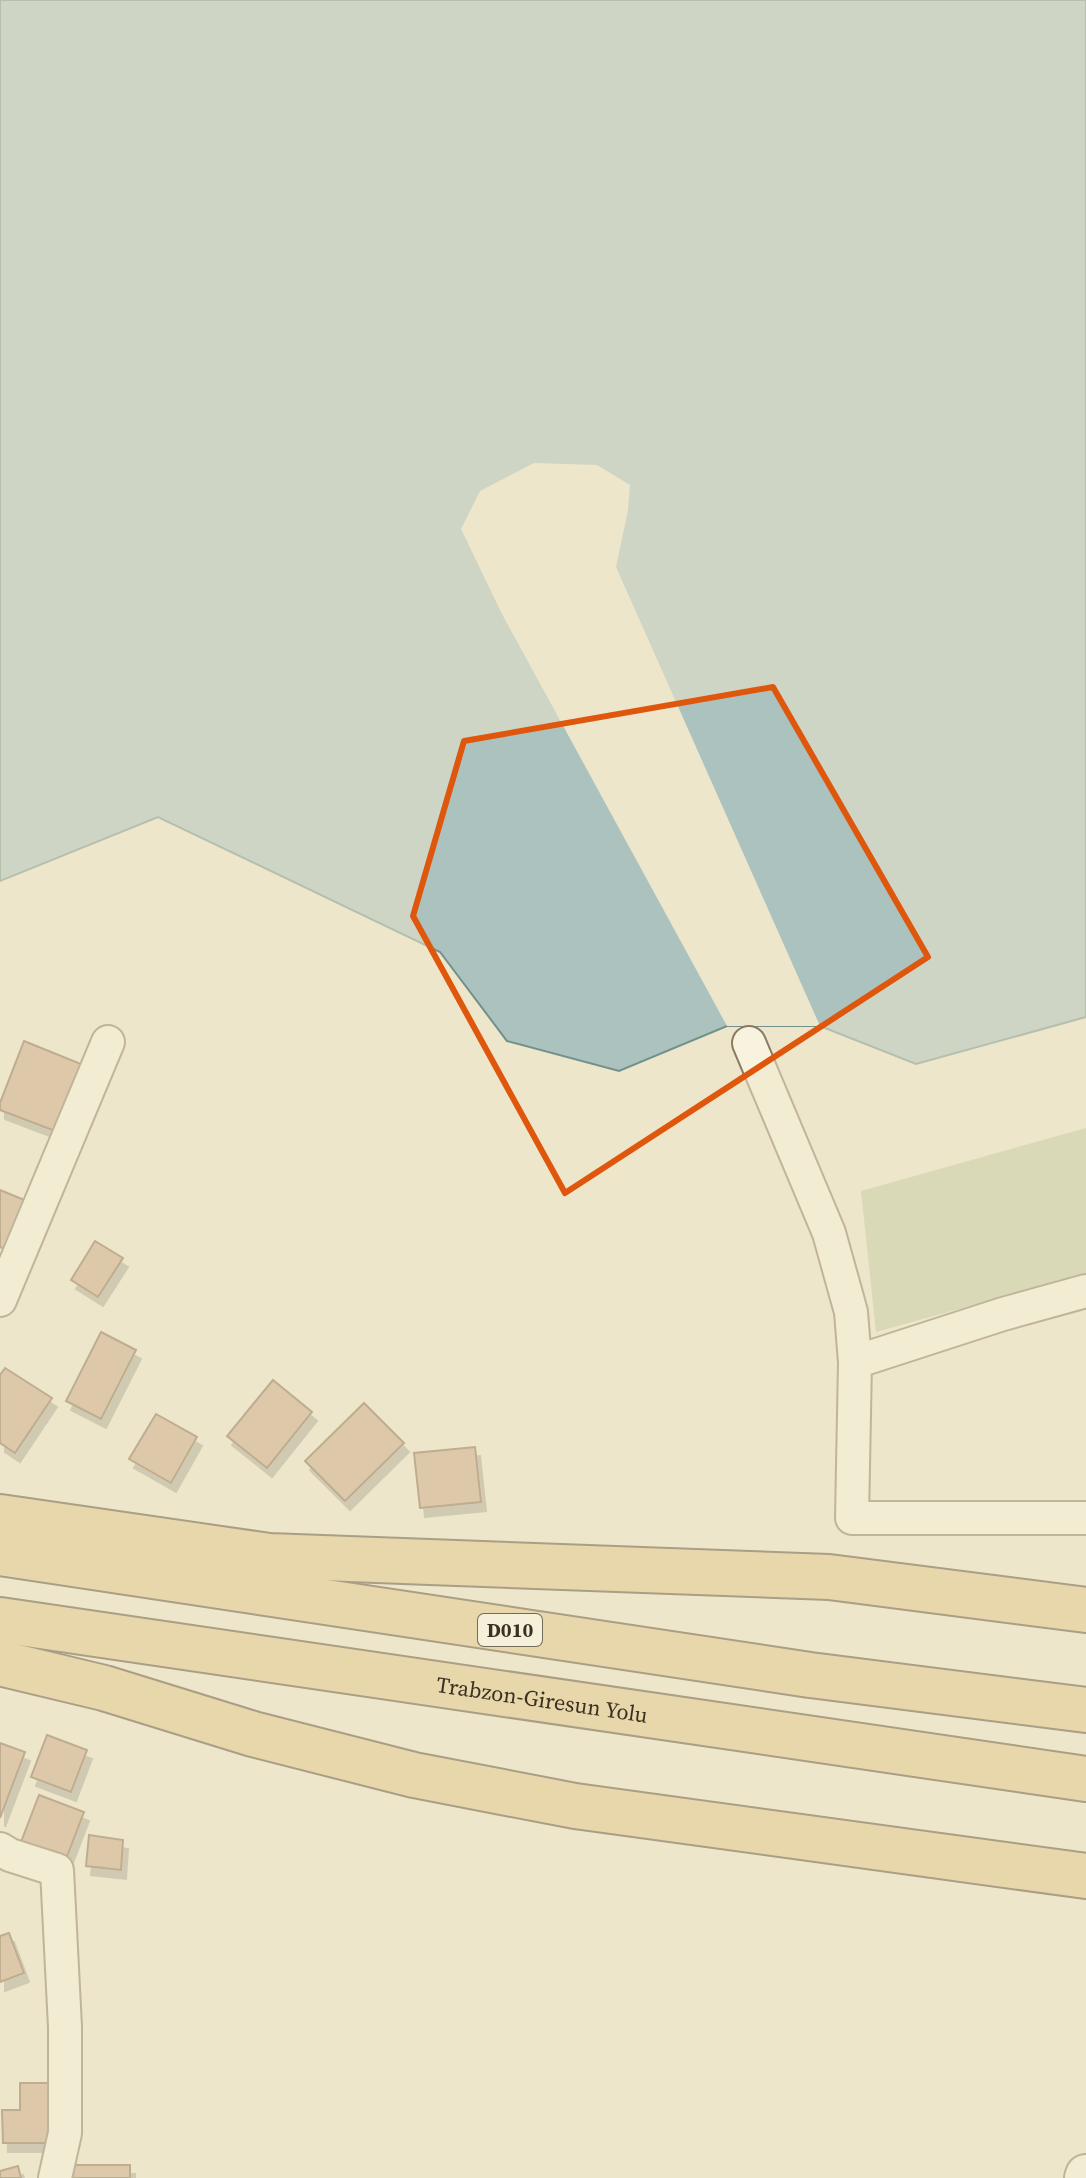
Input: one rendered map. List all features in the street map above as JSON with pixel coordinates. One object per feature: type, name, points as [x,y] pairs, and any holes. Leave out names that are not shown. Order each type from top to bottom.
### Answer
[{"type":"highway","points":[[0,1517],[269,1556],[829,1577],[1086,1610]]},
{"type":"highway","name":"D010","points":[[0,1553],[810,1675],[1086,1710]]},
{"type":"highway","name":"Trabzon-Giresun Yolu","points":[[0,1620],[1086,1779]]},
{"type":"highway","points":[[0,1663],[104,1688],[253,1734],[414,1775],[575,1806],[1086,1876]]},
{"type":"street","points":[[0,1300],[108,1042]]},
{"type":"street","points":[[749,1043],[829,1233],[851,1312],[855,1362],[852,1518],[1086,1518]]},
{"type":"street","points":[[855,1362],[1003,1314],[1086,1291]]},
{"type":"street","points":[[0,1849],[57,1870],[65,2027],[65,2133],[55,2178]]},
{"type":"highlighted area","points":[[773,687],[928,957],[565,1193],[413,916],[464,741]]},
{"type":"green space","points":[[1086,1128],[1086,1274],[876,1332],[861,1191]]},
{"type":"water","points":[[0,0],[1086,0],[1086,1017],[916,1064],[820,1026],[727,1026],[619,1071],[507,1041],[440,952],[158,817],[0,881]]},
{"type":"pier","points":[[534,463],[597,465],[630,485],[616,567],[820,1026],[727,1026],[502,614],[461,529],[480,491]]},
{"type":"building","points":[[24,1041],[81,1064],[55,1131],[0,1110]]},
{"type":"building","points":[[0,1190],[27,1201],[7,1250],[0,1247]]},
{"type":"building","points":[[95,1241],[123,1258],[98,1297],[71,1280]]},
{"type":"building","points":[[101,1332],[136,1350],[101,1419],[66,1401]]},
{"type":"building","points":[[5,1368],[52,1398],[15,1453],[0,1443],[0,1375]]},
{"type":"building","points":[[273,1380],[312,1412],[267,1468],[227,1436]]},
{"type":"building","points":[[364,1403],[404,1443],[345,1501],[305,1461]]},
{"type":"building","points":[[156,1414],[197,1437],[171,1483],[129,1459]]},
{"type":"building","points":[[475,1447],[481,1502],[420,1508],[414,1453]]},
{"type":"building","points":[[47,1735],[87,1750],[71,1792],[31,1777]]},
{"type":"building","points":[[0,1743],[25,1752],[0,1818]]},
{"type":"building","points":[[39,1795],[84,1812],[66,1859],[21,1842]]},
{"type":"building","points":[[89,1835],[123,1840],[121,1870],[86,1866]]},
{"type":"building","points":[[9,1933],[24,1973],[0,1982],[0,1936]]},
{"type":"building","points":[[20,2083],[50,2083],[50,2143],[3,2143],[2,2110],[20,2110]]},
{"type":"building","points":[[72,2165],[130,2165],[130,2178],[72,2178]]},
{"type":"building","points":[[18,2166],[21,2178],[0,2178],[0,2171]]}]
